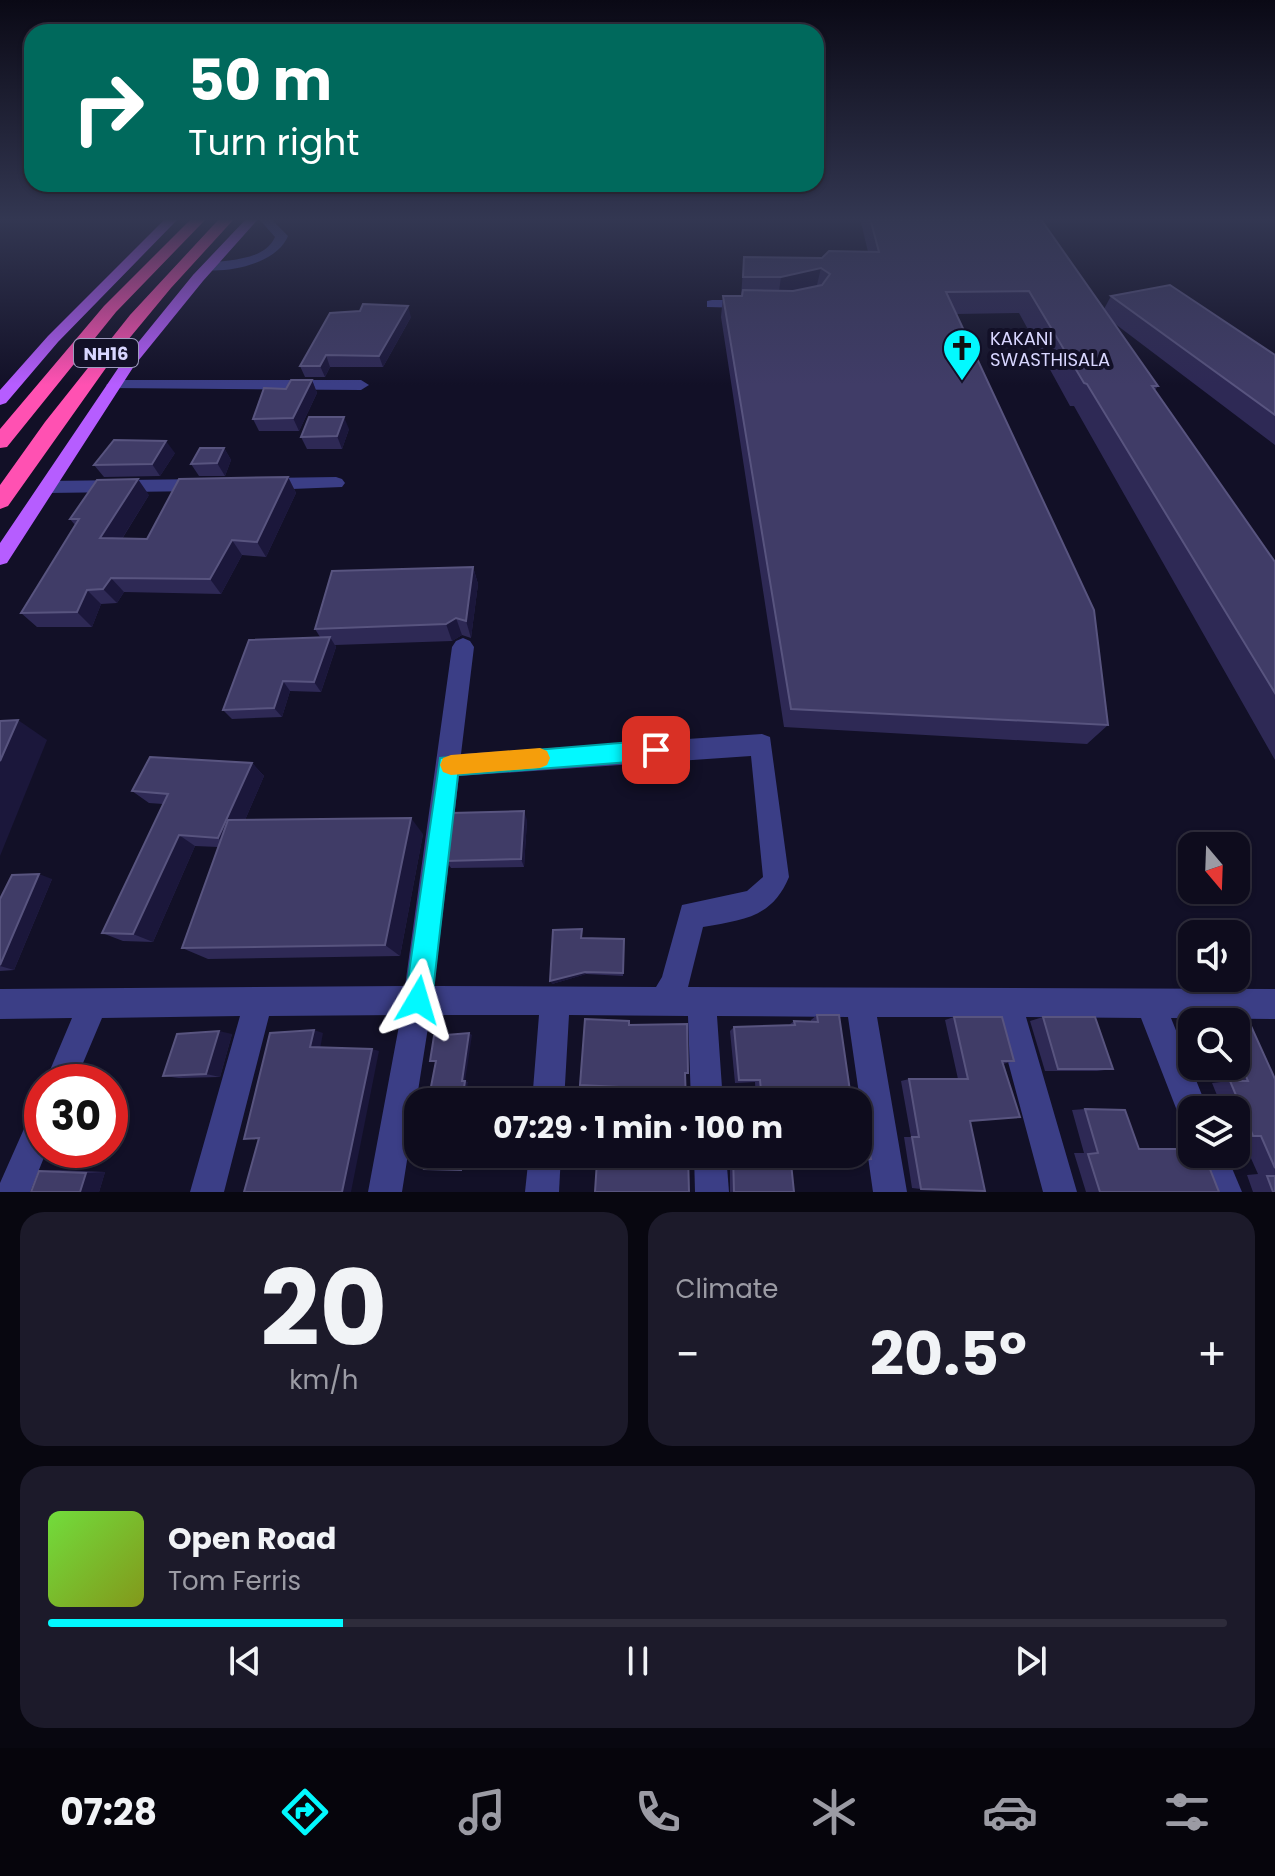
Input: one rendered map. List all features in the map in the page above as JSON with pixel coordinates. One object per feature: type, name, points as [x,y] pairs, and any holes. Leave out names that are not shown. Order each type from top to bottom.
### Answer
[{"type":"highway","name":"NH16","points":[[0,442],[110,309],[145,274]]},
{"type":"highway","name":"NH16","points":[[0,501],[62,410],[112,346],[178,274]]},
{"type":"main road","points":[[0,400],[53,339],[118,274]]},
{"type":"main road","points":[[0,558],[114,385],[203,274]]},
{"type":"street","points":[[712,304],[763,305]]},
{"type":"street","points":[[114,385],[361,385]]},
{"type":"street","points":[[245,484],[336,483]]},
{"type":"street","points":[[47,487],[214,485]]},
{"type":"street","points":[[385,1192],[454,765],[463,647]]},
{"type":"street","points":[[454,765],[762,745],[776,877],[773,888],[761,900],[692,915],[675,984],[664,1000]]},
{"type":"street","points":[[702,1000],[706,1088]]},
{"type":"street","points":[[0,1004],[702,1000],[1275,1004]]},
{"type":"street","points":[[549,1088],[555,1001]]},
{"type":"street","points":[[860,1002],[890,1192]]},
{"type":"street","points":[[207,1192],[258,1003]]},
{"type":"street","points":[[1007,1003],[1060,1192]]},
{"type":"street","points":[[1150,1003],[1187,1096]]},
{"type":"street","points":[[68,1064],[93,1004]]},
{"type":"street","points":[[13,1192],[24,1166]]},
{"type":"street","points":[[542,1192],[544,1168]]},
{"type":"street","points":[[711,1168],[712,1192]]},
{"type":"street","points":[[1216,1168],[1225,1192]]},
{"type":"building","points":[[743,274],[796,274],[781,277],[743,277]]},
{"type":"building","points":[[830,274],[1079,274],[1158,386],[1152,386],[1275,562],[1275,693],[1029,291],[946,292],[1094,610],[1108,725],[791,709],[723,296],[742,296],[743,290],[793,291],[822,285]]},
{"type":"building","points":[[1170,285],[1275,355],[1275,415],[1111,296]]},
{"type":"building","points":[[363,304],[408,306],[379,356],[326,355],[320,366],[300,366],[330,313],[360,311]]},
{"type":"building","points":[[291,380],[312,380],[293,418],[253,419],[264,388],[286,389]]},
{"type":"building","points":[[309,417],[344,417],[337,436],[301,437]]},
{"type":"building","points":[[114,440],[166,441],[152,464],[94,465]]},
{"type":"building","points":[[200,448],[224,448],[217,463],[191,464]]},
{"type":"building","points":[[288,477],[257,542],[232,540],[210,579],[111,578],[103,589],[87,590],[77,612],[21,613],[79,519],[70,519],[97,480],[138,479],[100,538],[147,539],[179,479]]},
{"type":"building","points":[[473,567],[466,621],[456,618],[446,624],[315,629],[332,571]]},
{"type":"building","points":[[330,637],[314,682],[283,681],[274,708],[223,710],[249,640]]},
{"type":"building","points":[[18,720],[0,761],[0,721]]},
{"type":"building","points":[[150,757],[252,763],[218,838],[179,835],[133,934],[102,933],[168,794],[132,791]]},
{"type":"building","points":[[524,811],[521,859],[446,861],[452,813]]},
{"type":"building","points":[[411,818],[385,945],[182,948],[228,820]]},
{"type":"building","points":[[39,874],[0,965],[0,899],[12,875]]},
{"type":"building","points":[[582,929],[581,938],[624,939],[623,973],[585,972],[550,981],[553,930]]},
{"type":"building","points":[[817,1015],[839,1015],[850,1088],[761,1088],[760,1080],[739,1080],[734,1027],[795,1025],[794,1021],[818,1022]]},
{"type":"building","points":[[954,1017],[1002,1017],[1014,1061],[1002,1061],[1020,1117],[970,1121],[985,1191],[921,1189],[912,1137],[919,1137],[909,1079],[968,1079]]},
{"type":"building","points":[[1043,1017],[1095,1017],[1113,1069],[1058,1069]]},
{"type":"building","points":[[585,1019],[629,1021],[629,1025],[687,1024],[686,1088],[580,1085]]},
{"type":"building","points":[[1251,1026],[1275,1079],[1275,1168],[1261,1136],[1253,1136],[1250,1129],[1250,1096],[1236,1096],[1230,1081],[1248,1081]]},
{"type":"building","points":[[314,1030],[310,1047],[372,1049],[342,1192],[244,1192],[259,1138],[244,1139],[270,1033]]},
{"type":"building","points":[[219,1031],[206,1074],[163,1076],[177,1034]]},
{"type":"building","points":[[469,1033],[462,1081],[465,1081],[464,1088],[431,1088],[436,1061],[430,1061],[434,1036]]},
{"type":"building","points":[[1085,1109],[1125,1110],[1139,1149],[1178,1149],[1178,1168],[1210,1168],[1219,1192],[1100,1192],[1088,1154],[1098,1153]]},
{"type":"building","points":[[424,1168],[461,1168],[461,1170]]},
{"type":"building","points":[[597,1168],[688,1168],[689,1192],[595,1192]]},
{"type":"building","points":[[733,1168],[792,1168],[794,1192],[734,1192]]},
{"type":"building","points":[[39,1171],[86,1173],[80,1192],[31,1192]]},
{"type":"building","points":[[1267,1176],[1275,1176],[1275,1192],[1273,1192]]},
{"type":"slow traffic","points":[[451,765],[540,758]]},
{"type":"place","name":"KAKANI SWASTHISALA","points":[[962,382]]},
{"type":"route","points":[[418,1000],[448,766],[656,750]]}]
